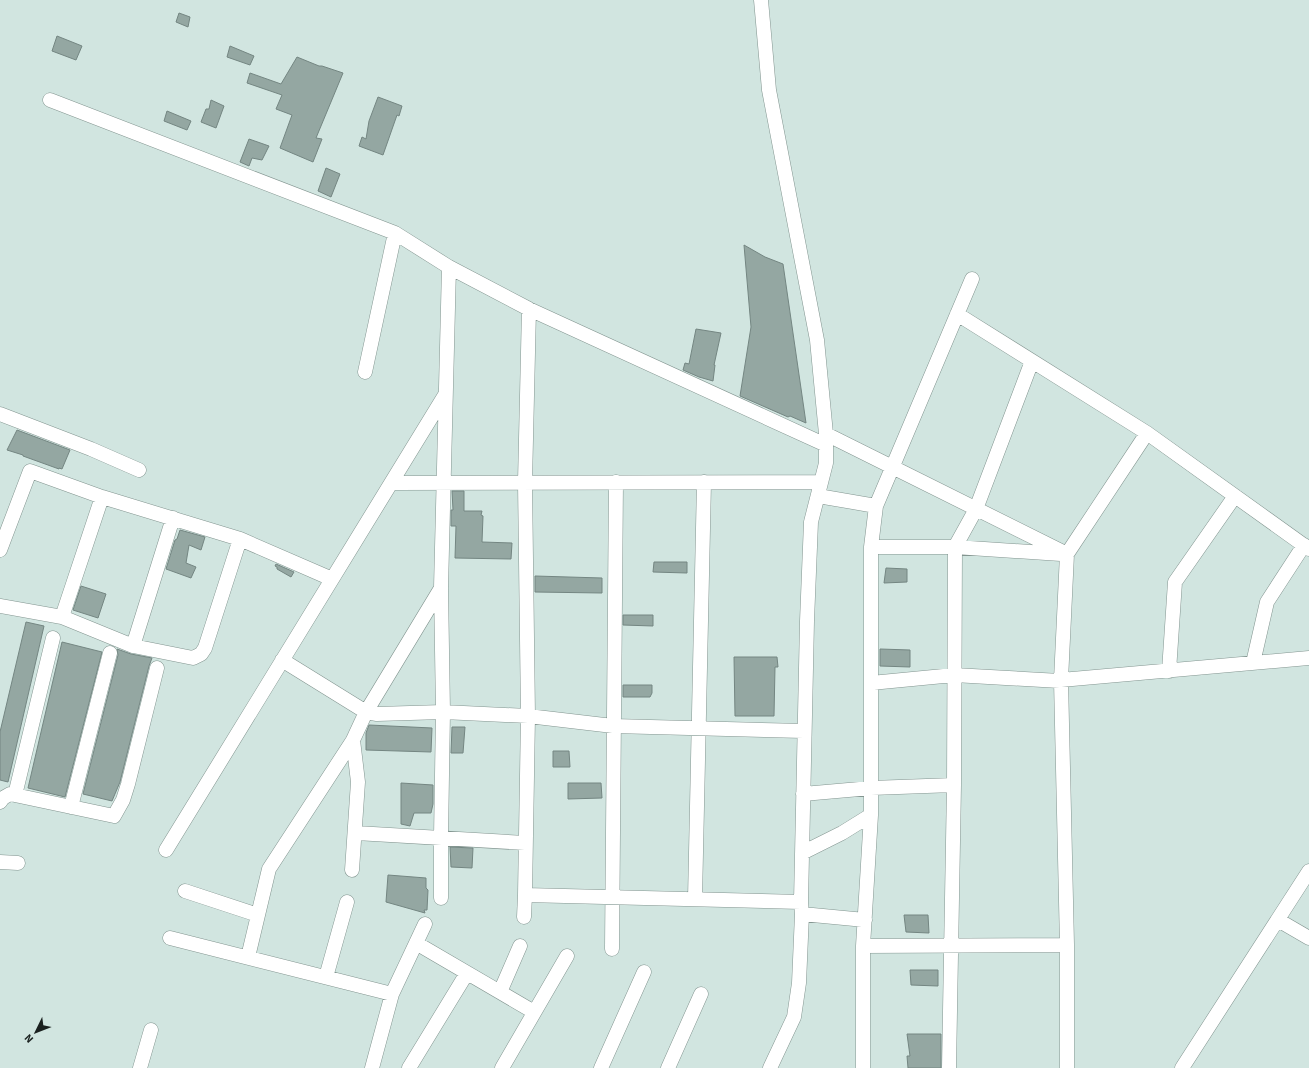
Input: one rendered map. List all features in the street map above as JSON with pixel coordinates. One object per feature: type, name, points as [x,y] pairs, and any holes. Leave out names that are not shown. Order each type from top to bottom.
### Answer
[{"type":"street","points":[[761,0],[769,90],[817,340],[826,440],[826,463],[811,522],[804,731],[799,983],[794,1017],[770,1068]]},
{"type":"street","points":[[50,100],[395,233],[449,267],[529,309],[826,440],[892,467],[1067,554]]},
{"type":"street","points":[[365,372],[395,233]]},
{"type":"street","points":[[441,898],[443,712],[442,588],[449,267]]},
{"type":"street","points":[[863,1068],[863,946],[871,815],[871,547],[876,506],[972,279]]},
{"type":"street","points":[[524,917],[526,895],[525,843],[528,716],[525,482],[529,309]]},
{"type":"street","points":[[957,314],[1147,433],[1307,547],[1267,602],[1253,663]]},
{"type":"street","points":[[949,1068],[954,785],[955,547],[976,509],[1032,361]]},
{"type":"street","points":[[166,850],[446,394]]},
{"type":"street","points":[[0,414],[139,470]]},
{"type":"street","points":[[1067,1068],[1067,945],[1061,680],[1067,554],[1147,433]]},
{"type":"street","points":[[0,550],[30,471],[102,497],[240,539],[332,579]]},
{"type":"street","points":[[612,949],[616,482]]},
{"type":"street","points":[[695,899],[704,482]]},
{"type":"street","points":[[391,483],[821,482]]},
{"type":"street","points":[[818,496],[876,506]]},
{"type":"street","points":[[1169,671],[1175,582],[1235,496]]},
{"type":"street","points":[[62,617],[102,497]]},
{"type":"street","points":[[133,646],[173,518]]},
{"type":"street","points":[[0,606],[62,617],[133,646],[193,658],[201,654],[205,648],[240,539]]},
{"type":"street","points":[[871,547],[955,547],[1067,554]]},
{"type":"street","points":[[248,957],[269,869],[353,740],[366,712],[442,588]]},
{"type":"street","points":[[15,795],[53,638]]},
{"type":"street","points":[[71,807],[110,653]]},
{"type":"street","points":[[871,683],[954,675],[1060,681],[1309,658]]},
{"type":"street","points":[[282,660],[366,712],[377,714],[443,712],[528,716],[614,726],[804,731]]},
{"type":"street","points":[[0,802],[3,798],[10,794],[114,816],[123,800],[128,784],[157,668]]},
{"type":"street","points":[[352,870],[356,833],[358,782],[353,740]]},
{"type":"street","points":[[803,794],[871,788],[954,785]]},
{"type":"street","points":[[802,853],[836,837],[871,815]]},
{"type":"street","points":[[356,833],[525,843]]},
{"type":"street","points":[[0,862],[18,863]]},
{"type":"street","points":[[1182,1068],[1309,871]]},
{"type":"street","points":[[185,891],[258,914]]},
{"type":"street","points":[[526,895],[695,899],[801,908],[865,920]]},
{"type":"street","points":[[326,977],[347,902]]},
{"type":"street","points":[[1278,920],[1309,938]]},
{"type":"street","points":[[372,1068],[392,994],[425,924]]},
{"type":"street","points":[[170,938],[392,994]]},
{"type":"street","points":[[416,943],[534,1012]]},
{"type":"street","points":[[863,946],[1067,945]]},
{"type":"street","points":[[500,992],[520,946]]},
{"type":"street","points":[[502,1068],[567,956]]},
{"type":"street","points":[[409,1068],[467,972]]},
{"type":"street","points":[[601,1068],[644,972]]},
{"type":"street","points":[[668,1068],[701,994]]},
{"type":"street","points":[[140,1068],[152,1030]]},
{"type":"building","points":[[179,13],[190,17],[188,27],[176,22]]},
{"type":"building","points":[[57,36],[82,46],[76,60],[52,51]]},
{"type":"building","points":[[230,46],[254,56],[250,65],[227,57]]},
{"type":"building","points":[[297,57],[319,66],[343,73],[316,138],[322,139],[313,162],[280,148],[292,115],[276,109],[282,95],[247,83],[250,73],[281,84]]},
{"type":"building","points":[[378,97],[402,106],[399,116],[397,115],[383,155],[359,146],[362,137],[366,139],[369,121]]},
{"type":"building","points":[[211,100],[224,106],[216,128],[201,122],[206,109],[209,109]]},
{"type":"building","points":[[167,111],[191,121],[187,130],[164,121]]},
{"type":"building","points":[[249,139],[269,146],[262,160],[252,158],[249,166],[240,162]]},
{"type":"building","points":[[326,168],[340,174],[331,197],[318,191]]},
{"type":"building","points":[[744,245],[765,257],[783,264],[806,423],[790,416],[788,417],[740,396],[751,327]]},
{"type":"building","points":[[696,329],[721,333],[714,365],[713,381],[683,370],[685,363],[689,364]]},
{"type":"building","points":[[17,430],[70,450],[62,469],[7,450]]},
{"type":"building","points":[[452,491],[464,491],[464,511],[482,511],[482,542],[512,543],[511,559],[455,558],[456,526],[451,526],[451,510],[453,510]]},
{"type":"building","points":[[180,530],[205,537],[201,550],[189,545],[186,563],[196,567],[191,578],[166,569],[175,540],[177,539]]},
{"type":"building","points":[[654,562],[687,562],[687,573],[653,572]]},
{"type":"building","points":[[276,564],[294,572],[291,577],[277,569],[275,566]]},
{"type":"building","points":[[886,568],[907,569],[907,582],[884,583]]},
{"type":"building","points":[[535,576],[602,578],[602,593],[535,592]]},
{"type":"building","points":[[81,586],[106,594],[98,618],[73,610]]},
{"type":"building","points":[[623,615],[653,615],[653,626],[623,625]]},
{"type":"building","points":[[26,622],[44,626],[8,782],[0,780],[0,732]]},
{"type":"building","points":[[62,642],[102,652],[65,797],[28,788]]},
{"type":"building","points":[[117,649],[131,654],[152,658],[120,782],[112,801],[83,794],[118,655]]},
{"type":"building","points":[[880,649],[910,650],[910,667],[880,666]]},
{"type":"building","points":[[734,657],[777,657],[778,667],[775,667],[774,716],[735,716]]},
{"type":"building","points":[[623,685],[652,685],[652,693],[650,697],[623,697]]},
{"type":"building","points":[[369,725],[432,728],[431,752],[366,750],[366,733]]},
{"type":"building","points":[[452,727],[465,727],[463,753],[451,753]]},
{"type":"building","points":[[553,751],[569,751],[570,767],[553,767]]},
{"type":"building","points":[[401,783],[433,785],[433,804],[431,813],[414,813],[410,826],[401,824]]},
{"type":"building","points":[[568,783],[601,783],[602,798],[568,799]]},
{"type":"building","points":[[450,847],[473,848],[472,868],[451,867]]},
{"type":"building","points":[[388,875],[426,878],[426,888],[428,890],[427,910],[424,910],[425,913],[386,902]]},
{"type":"building","points":[[904,915],[928,915],[929,933],[906,932]]},
{"type":"building","points":[[910,970],[938,970],[938,986],[911,985]]},
{"type":"building","points":[[907,1034],[941,1034],[941,1068],[908,1068],[907,1056],[910,1056]]}]
